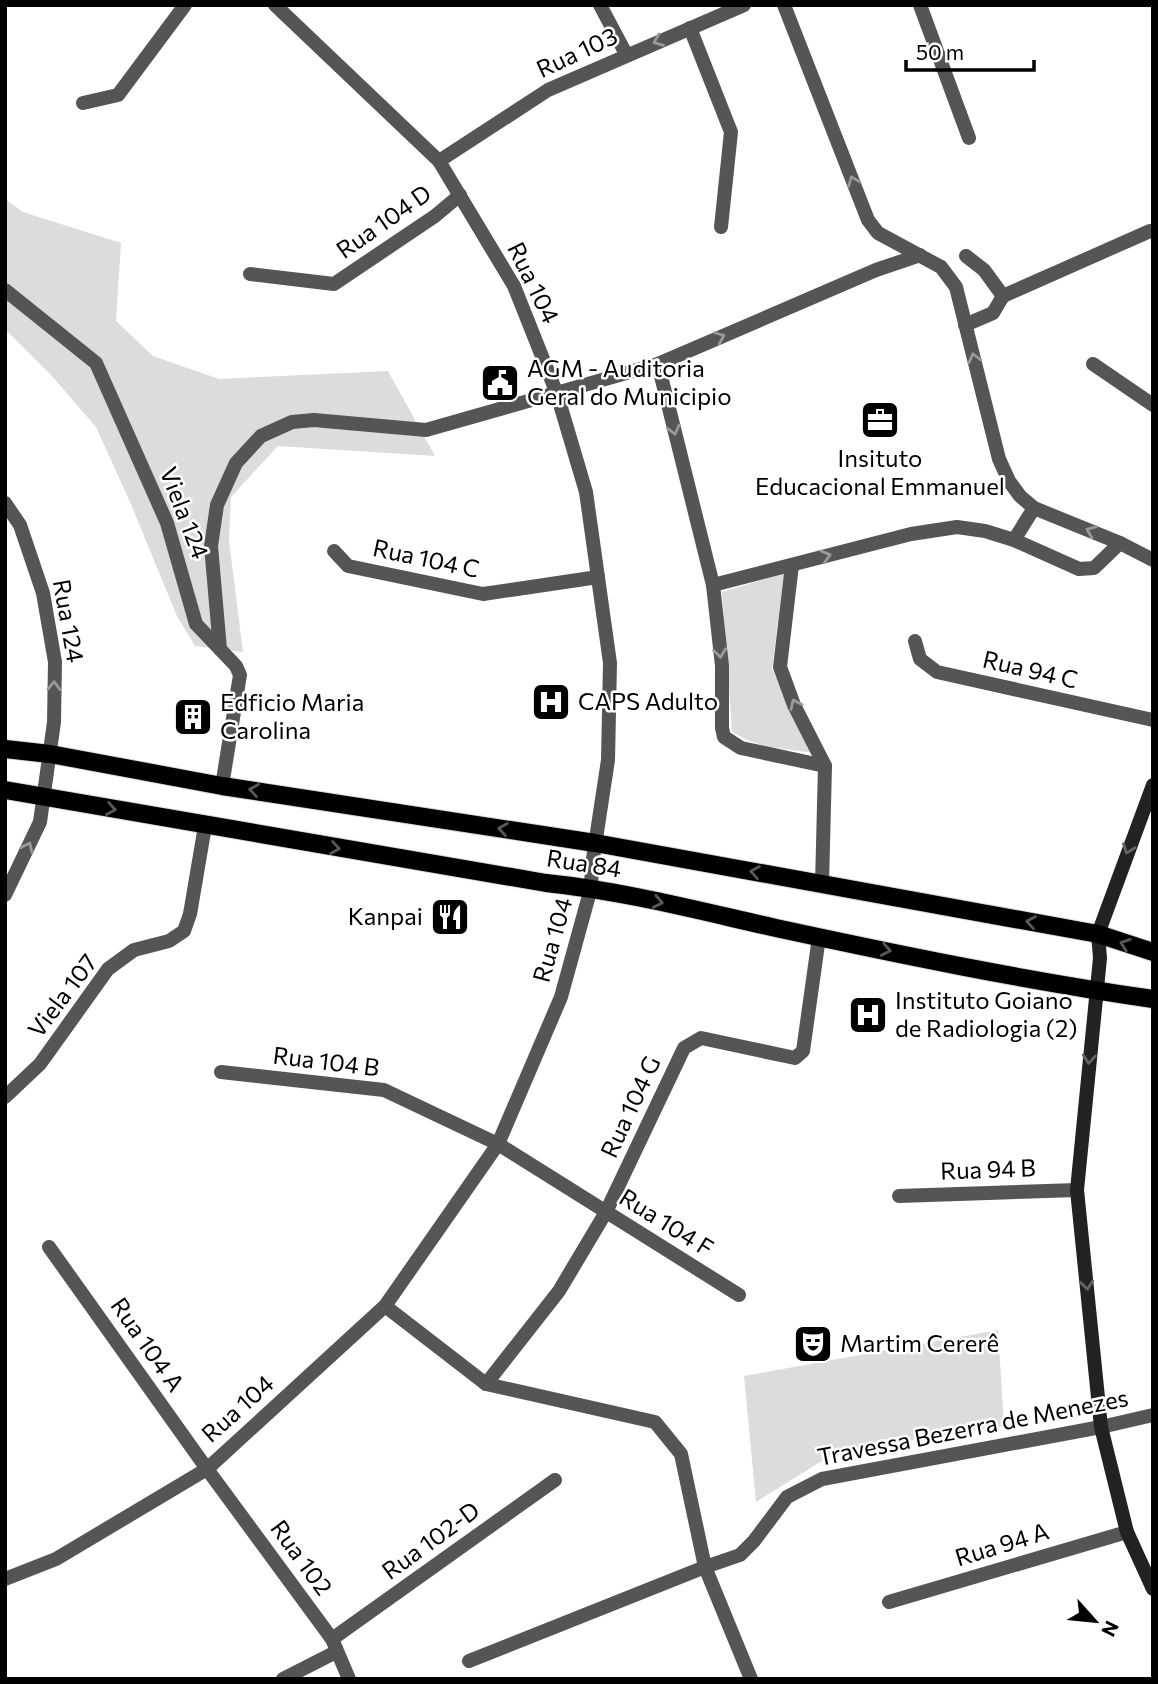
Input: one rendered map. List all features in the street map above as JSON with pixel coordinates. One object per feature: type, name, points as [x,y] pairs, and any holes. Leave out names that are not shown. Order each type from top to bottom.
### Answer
[{"type":"main road","name":"Rua 84","points":[[5,749],[50,754],[222,786],[595,844],[822,884],[1098,934],[1153,953]]},
{"type":"main road","points":[[1153,785],[1098,934],[1100,958],[1077,1190],[1101,1427],[1127,1532],[1153,1589]]},
{"type":"main road","name":"Rua 84","points":[[5,790],[205,826],[546,883],[591,888],[819,937],[1095,991],[1153,999]]},
{"type":"street","points":[[83,103],[118,95],[185,5]]},
{"type":"street","name":"Rua 104","points":[[5,1579],[56,1559],[207,1469],[385,1306],[498,1143],[561,997],[591,888],[608,760],[610,663],[586,492],[557,394],[514,286],[439,161],[275,5]]},
{"type":"street","points":[[600,5],[626,54]]},
{"type":"street","name":"Rua 103","points":[[439,161],[548,89],[744,5]]},
{"type":"street","points":[[784,5],[868,219],[878,233],[941,267],[956,287],[999,459],[1009,481],[1020,496],[1034,508],[1120,543],[1153,560]]},
{"type":"street","points":[[920,5],[969,138]]},
{"type":"street","points":[[690,29],[731,132],[722,227]]},
{"type":"street","name":"Rua 104 D","points":[[250,274],[334,284],[435,216],[460,195]]},
{"type":"street","points":[[965,325],[993,313],[1003,296],[1150,231]]},
{"type":"street","points":[[220,649],[211,546],[216,505],[236,463],[261,436],[292,422],[314,420],[426,430],[658,364],[876,270],[920,255]]},
{"type":"street","points":[[966,256],[984,270],[1003,296]]},
{"type":"street","name":"Viela 124","points":[[5,289],[96,363],[167,523],[196,624],[236,666],[240,675],[222,786]]},
{"type":"street","points":[[658,364],[713,585],[722,666],[724,737],[741,748],[825,765]]},
{"type":"street","points":[[1093,364],[1153,405]]},
{"type":"street","name":"Rua 124","points":[[5,503],[20,526],[43,593],[55,662],[50,754],[40,822],[5,895]]},
{"type":"street","points":[[1014,540],[1034,508]]},
{"type":"street","points":[[713,585],[911,534],[957,527],[985,531],[1014,540],[1079,569],[1094,568],[1120,543]]},
{"type":"street","name":"Rua 104 C","points":[[334,551],[348,566],[483,594],[598,577]]},
{"type":"street","points":[[792,565],[780,667],[794,705],[825,765],[822,884]]},
{"type":"street","name":"Rua 94 C","points":[[915,640],[920,659],[937,672],[1153,720]]},
{"type":"street","name":"Viela 107","points":[[5,1097],[40,1064],[108,969],[134,950],[169,941],[184,931],[190,914],[205,826]]},
{"type":"street","name":"Rua 104 G","points":[[486,1384],[559,1291],[606,1212],[684,1048],[701,1038],[795,1058],[803,1051],[819,937]]},
{"type":"street","name":"Rua 104 B","points":[[221,1072],[384,1090],[498,1143]]},
{"type":"street","name":"Rua 104 F","points":[[498,1143],[739,1295]]},
{"type":"street","name":"Rua 94 B","points":[[900,1196],[1077,1190]]},
{"type":"street","name":"Rua 104 A","points":[[49,1247],[207,1469]]},
{"type":"street","points":[[385,1306],[486,1384],[655,1422],[681,1454],[705,1567],[751,1679]]},
{"type":"street","name":"Travessa Bezerra de Menezes","points":[[469,1661],[740,1555],[787,1497],[822,1479],[1153,1415]]},
{"type":"street","name":"Rua 102","points":[[207,1469],[334,1646],[349,1679]]},
{"type":"street","name":"Rua 102-D","points":[[283,1679],[334,1646],[555,1480]]},
{"type":"street","name":"Rua 94 A","points":[[889,1602],[1127,1532]]},
{"type":"shaded area","points":[[5,199],[23,212],[121,243],[116,321],[153,356],[219,379],[388,371],[435,456],[278,446],[231,497],[229,541],[243,652],[195,646],[177,616],[96,427],[51,375],[5,329]]},
{"type":"shaded area","points":[[784,573],[772,669],[813,753],[760,744],[732,731],[722,592]]},
{"type":"shaded area","points":[[998,1330],[1004,1426],[836,1452],[756,1502],[744,1376]]},
{"type":"place","name":"AGM - Auditoria Geral do Municipio","points":[[500,383]]},
{"type":"place","name":"Insituto Educacional Emmanuel","points":[[880,420]]},
{"type":"place","name":"CAPS Adulto","points":[[551,702]]},
{"type":"place","name":"Edficio Maria Carolina","points":[[193,717]]},
{"type":"place","name":"Kanpai","points":[[450,917]]},
{"type":"place","name":"Instituto Goiano de Radiologia (2)","points":[[868,1015]]},
{"type":"place","name":"Martim Cererê","points":[[813,1344]]}]
